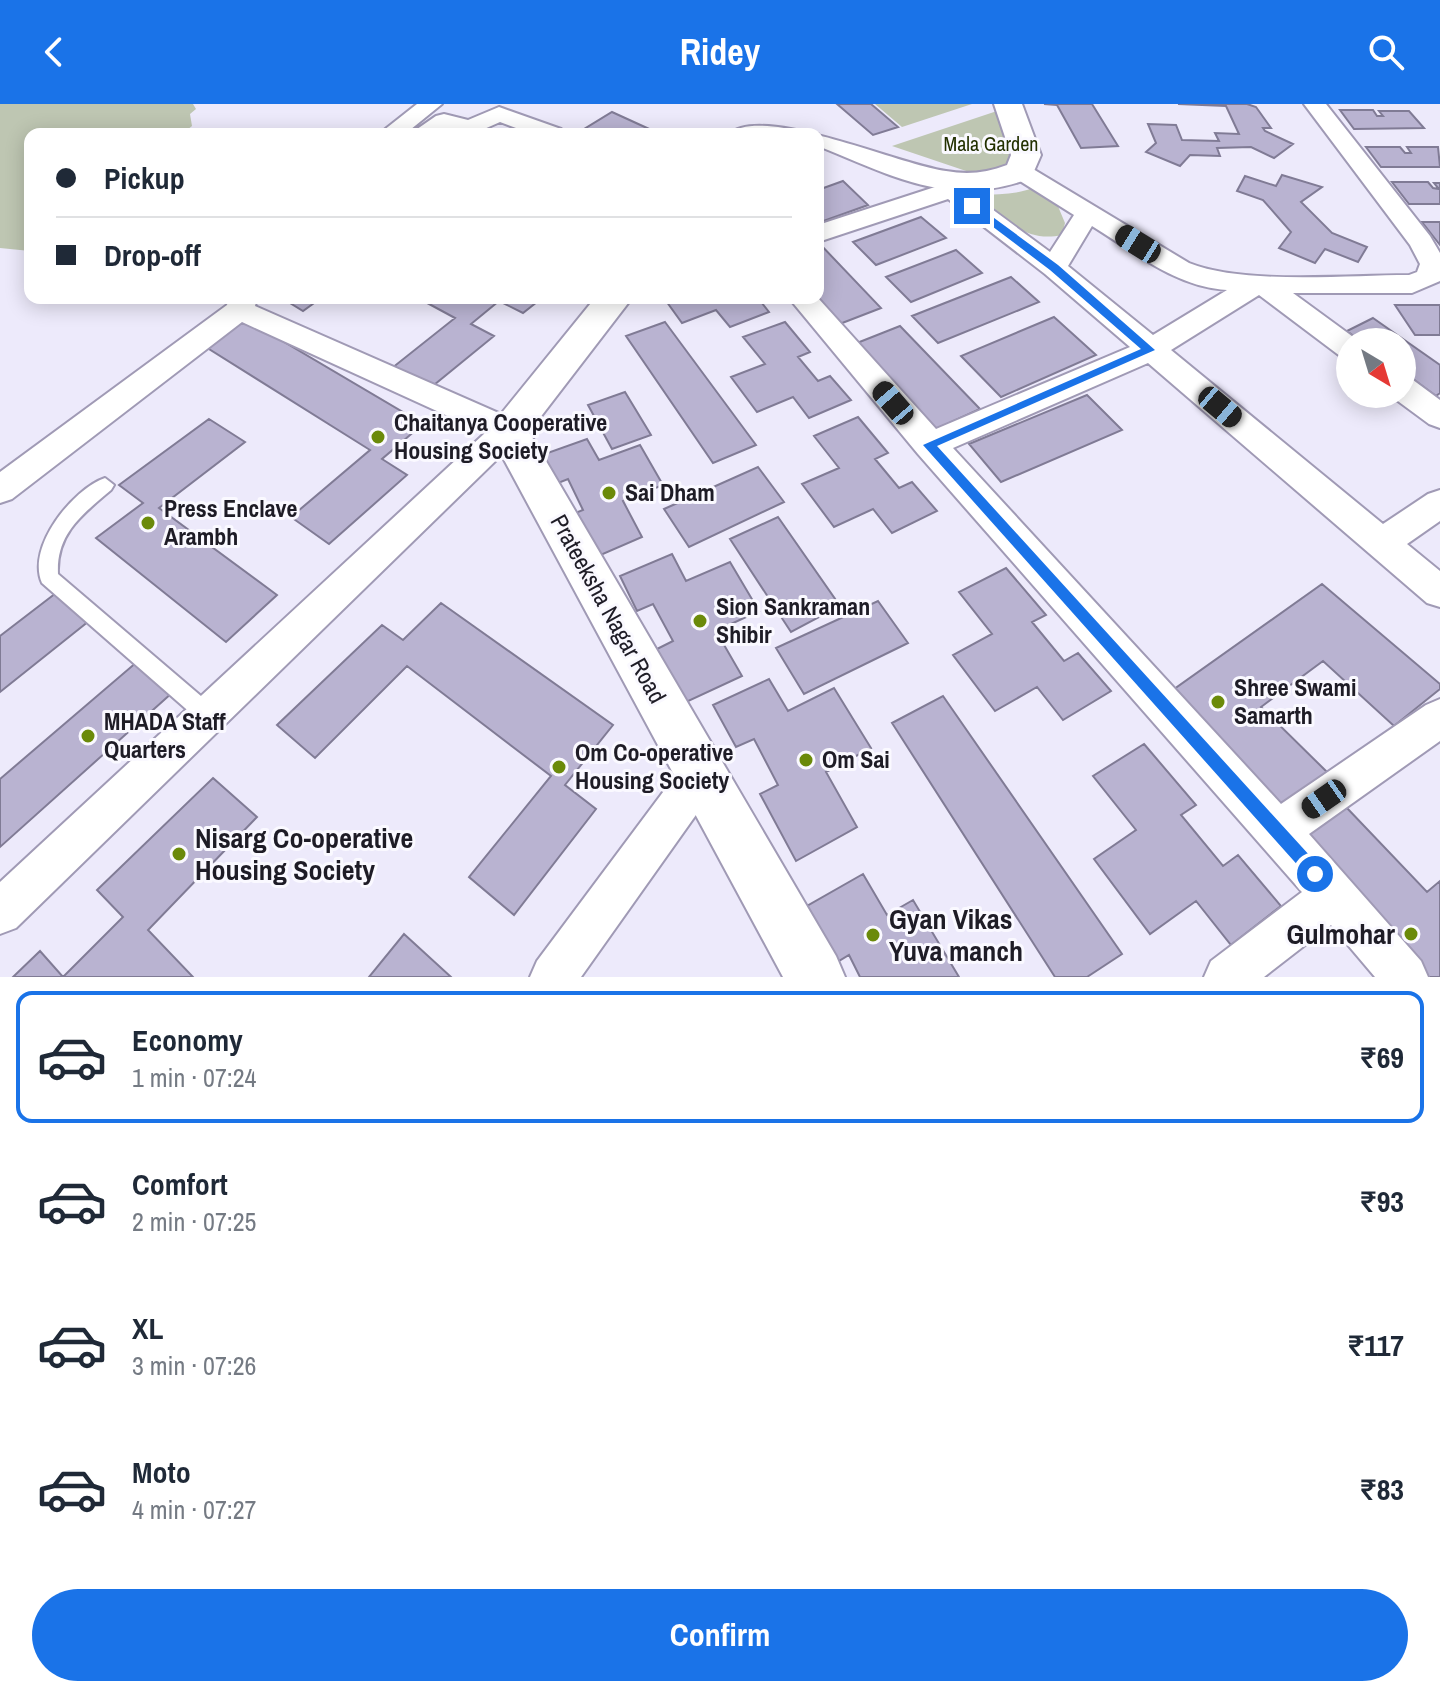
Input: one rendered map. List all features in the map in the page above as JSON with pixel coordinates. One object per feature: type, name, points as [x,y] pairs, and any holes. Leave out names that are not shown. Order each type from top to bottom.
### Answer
[{"type":"street","points":[[398,128],[431,104]]},
{"type":"street","points":[[504,104],[511,104]]},
{"type":"street","points":[[824,232],[950,186],[1004,180],[1020,171],[1026,155],[1008,104]]},
{"type":"street","points":[[1020,171],[1163,259],[1207,280],[1260,284],[1412,284],[1429,277],[1433,264],[1421,242],[1315,104]]},
{"type":"street","points":[[432,128],[444,121],[470,128],[499,114],[537,128]]},
{"type":"street","points":[[824,138],[950,186],[1054,268],[1440,592]]},
{"type":"street","points":[[1054,268],[1088,212]]},
{"type":"street","points":[[1260,284],[1336,339]]},
{"type":"street","points":[[929,445],[1150,350],[1260,284]]},
{"type":"street","points":[[0,490],[242,304],[508,430]]},
{"type":"street","points":[[0,912],[508,430],[609,304]]},
{"type":"street","points":[[808,304],[929,445],[1278,831],[1405,977]]},
{"type":"street","points":[[1416,398],[1440,416]]},
{"type":"street","name":"Prateeksha Nagar Road","points":[[508,430],[815,977]]},
{"type":"street","points":[[1383,542],[1440,503]]},
{"type":"street","points":[[1278,831],[1440,718]]},
{"type":"street","points":[[553,977],[701,774]]},
{"type":"street","points":[[1227,977],[1334,895]]},
{"type":"lane","points":[[105,485],[58,527],[48,566],[49,577],[208,715]]},
{"type":"green space","points":[[0,104],[193,104],[196,109],[190,114],[192,126],[190,128],[24,128],[24,250],[0,248]]},
{"type":"green space","name":"Mala Garden","points":[[875,104],[972,104],[902,127]]},
{"type":"green space","name":"Mala Garden","points":[[1015,105],[1029,157],[1002,173],[975,174],[892,146]]},
{"type":"green space","points":[[1047,180],[1065,223],[1062,235],[1049,237],[1026,232],[979,195],[1023,191]]},
{"type":"building","points":[[837,104],[871,104],[898,127],[873,135]]},
{"type":"building","points":[[1044,104],[1092,104],[1118,146],[1081,148],[1057,105]]},
{"type":"building","points":[[1178,104],[1247,104],[1256,107],[1271,128],[1263,128],[1265,131],[1293,144],[1274,158],[1251,147],[1217,148],[1220,156],[1190,155],[1180,166],[1146,152],[1156,143],[1148,124],[1176,125],[1182,140],[1219,141],[1215,133],[1239,134],[1226,106]]},
{"type":"building","points":[[1340,110],[1373,110],[1377,116],[1383,116],[1379,111],[1409,111],[1424,128],[1354,129]]},
{"type":"building","points":[[612,112],[647,128],[586,128]]},
{"type":"building","points":[[1366,147],[1400,147],[1405,153],[1411,153],[1407,147],[1438,147],[1440,167],[1381,167]]},
{"type":"building","points":[[1282,175],[1322,187],[1301,202],[1332,233],[1367,247],[1358,262],[1325,249],[1315,263],[1279,248],[1291,232],[1263,200],[1237,191],[1245,176],[1276,186]]},
{"type":"building","points":[[843,181],[868,205],[824,221],[824,188]]},
{"type":"building","points":[[1392,182],[1428,182],[1439,189],[1434,183],[1440,183],[1440,204],[1409,204]]},
{"type":"building","points":[[921,217],[946,238],[876,265],[853,242]]},
{"type":"building","points":[[1422,222],[1440,222],[1440,245]]},
{"type":"building","points":[[824,248],[881,308],[837,325],[818,304],[824,304]]},
{"type":"building","points":[[956,250],[982,273],[911,302],[886,277]]},
{"type":"building","points":[[1011,277],[1039,302],[938,343],[912,316]]},
{"type":"building","points":[[292,304],[313,304],[303,311]]},
{"type":"building","points":[[429,304],[495,304],[471,324],[494,336],[429,389],[392,368],[455,318]]},
{"type":"building","points":[[505,304],[534,304],[523,313]]},
{"type":"building","points":[[668,304],[763,304],[769,312],[730,327],[716,310],[682,323]]},
{"type":"building","points":[[1395,305],[1440,305],[1440,335],[1416,335],[1416,328],[1410,328]]},
{"type":"building","name":"Chaitanya Cooperative Housing Society","points":[[242,317],[423,424],[382,459],[407,475],[329,544],[291,517],[370,450],[201,344]]},
{"type":"building","points":[[1054,317],[1096,355],[1001,397],[961,356]]},
{"type":"building","points":[[1373,318],[1387,328],[1353,328]]},
{"type":"building","points":[[665,322],[756,445],[713,463],[626,336]]},
{"type":"building","points":[[785,322],[810,352],[798,357],[818,381],[830,376],[851,400],[809,418],[793,397],[757,412],[731,377],[765,364],[743,337]]},
{"type":"building","points":[[900,326],[980,409],[934,430],[857,343]]},
{"type":"building","points":[[1416,348],[1440,365],[1440,393],[1436,396],[1416,381]]},
{"type":"building","points":[[625,392],[651,435],[612,449],[588,405]]},
{"type":"building","points":[[1087,395],[1122,430],[1001,482],[969,444]]},
{"type":"building","points":[[858,417],[888,453],[875,459],[899,488],[912,482],[937,511],[892,533],[873,509],[834,527],[802,484],[839,468],[814,436]]},
{"type":"building","name":"Press Enclave Arambh","points":[[209,419],[245,442],[159,508],[277,595],[226,642],[96,538],[143,503],[119,485]]},
{"type":"building","name":"Sai Dham","points":[[587,439],[599,460],[640,445],[663,485],[623,501],[642,537],[589,560],[568,516],[583,510],[568,479],[553,485],[539,456]]},
{"type":"building","points":[[758,467],[784,502],[689,547],[664,509]]},
{"type":"building","points":[[778,517],[840,606],[791,632],[730,539]]},
{"type":"building","name":"Sion Sankraman Shibir","points":[[672,554],[686,581],[730,562],[759,611],[716,631],[742,676],[684,703],[657,649],[673,641],[653,604],[637,611],[620,576]]},
{"type":"building","points":[[1006,568],[1046,615],[1032,622],[1064,661],[1078,653],[1111,691],[1063,720],[1037,687],[995,711],[953,655],[992,634],[959,592]]},
{"type":"building","name":"Shree Swami Samarth","points":[[1322,584],[1440,684],[1440,689],[1394,726],[1323,661],[1261,707],[1327,772],[1276,814],[1163,697]]},
{"type":"building","points":[[56,593],[89,621],[0,692],[0,636]]},
{"type":"building","points":[[878,601],[908,643],[804,694],[776,648]]},
{"type":"building","name":"Om Co-operative Housing Society","points":[[441,603],[613,725],[565,785],[596,809],[514,915],[469,877],[551,776],[407,666],[315,758],[277,725],[382,625],[403,640]]},
{"type":"building","name":"MHADA Staff Quarters","points":[[138,661],[173,692],[0,847],[0,779]]},
{"type":"building","name":"Om Sai","points":[[769,679],[788,711],[834,688],[871,748],[826,772],[857,827],[796,861],[760,794],[778,785],[754,739],[736,747],[713,705]]},
{"type":"building","points":[[943,696],[1122,954],[1087,977],[1055,977],[892,723]]},
{"type":"building","points":[[1144,744],[1196,805],[1181,815],[1223,866],[1238,855],[1281,906],[1231,945],[1196,901],[1150,934],[1094,859],[1136,830],[1093,776]]},
{"type":"building","name":"Nisarg Co-operative Housing Society","points":[[213,778],[257,817],[148,930],[193,977],[63,977],[123,917],[97,890]]},
{"type":"building","name":"Gulmohar","points":[[1346,807],[1427,892],[1440,881],[1440,977],[1421,977],[1298,841]]},
{"type":"building","name":"Gyan Vikas Yuva manch","points":[[863,874],[887,915],[913,900],[959,977],[860,977],[849,955],[829,967],[800,910]]},
{"type":"building","name":"Nisarg Co-operative Housing Society","points":[[404,934],[451,977],[369,977]]},
{"type":"building","points":[[40,951],[63,977],[13,977]]},
{"type":"place","name":"Chaitanya Cooperative Housing Society","points":[[378,437]]},
{"type":"place","name":"Sai Dham","points":[[609,493]]},
{"type":"place","name":"Press Enclave Arambh","points":[[148,523]]},
{"type":"place","name":"Sion Sankraman Shibir","points":[[700,621]]},
{"type":"place","name":"Shree Swami Samarth","points":[[1218,702]]},
{"type":"place","name":"MHADA Staff Quarters","points":[[88,736]]},
{"type":"place","name":"Om Sai","points":[[806,760]]},
{"type":"place","name":"Om Co-operative Housing Society","points":[[559,767]]},
{"type":"place","name":"Nisarg Co-operative Housing Society","points":[[179,854]]},
{"type":"place","name":"Gulmohar","points":[[1411,934]]},
{"type":"place","name":"Gyan Vikas Yuva manch","points":[[873,935]]},
{"type":"route","points":[[972,206],[1054,268],[1150,350],[929,445],[1315,874]]}]
